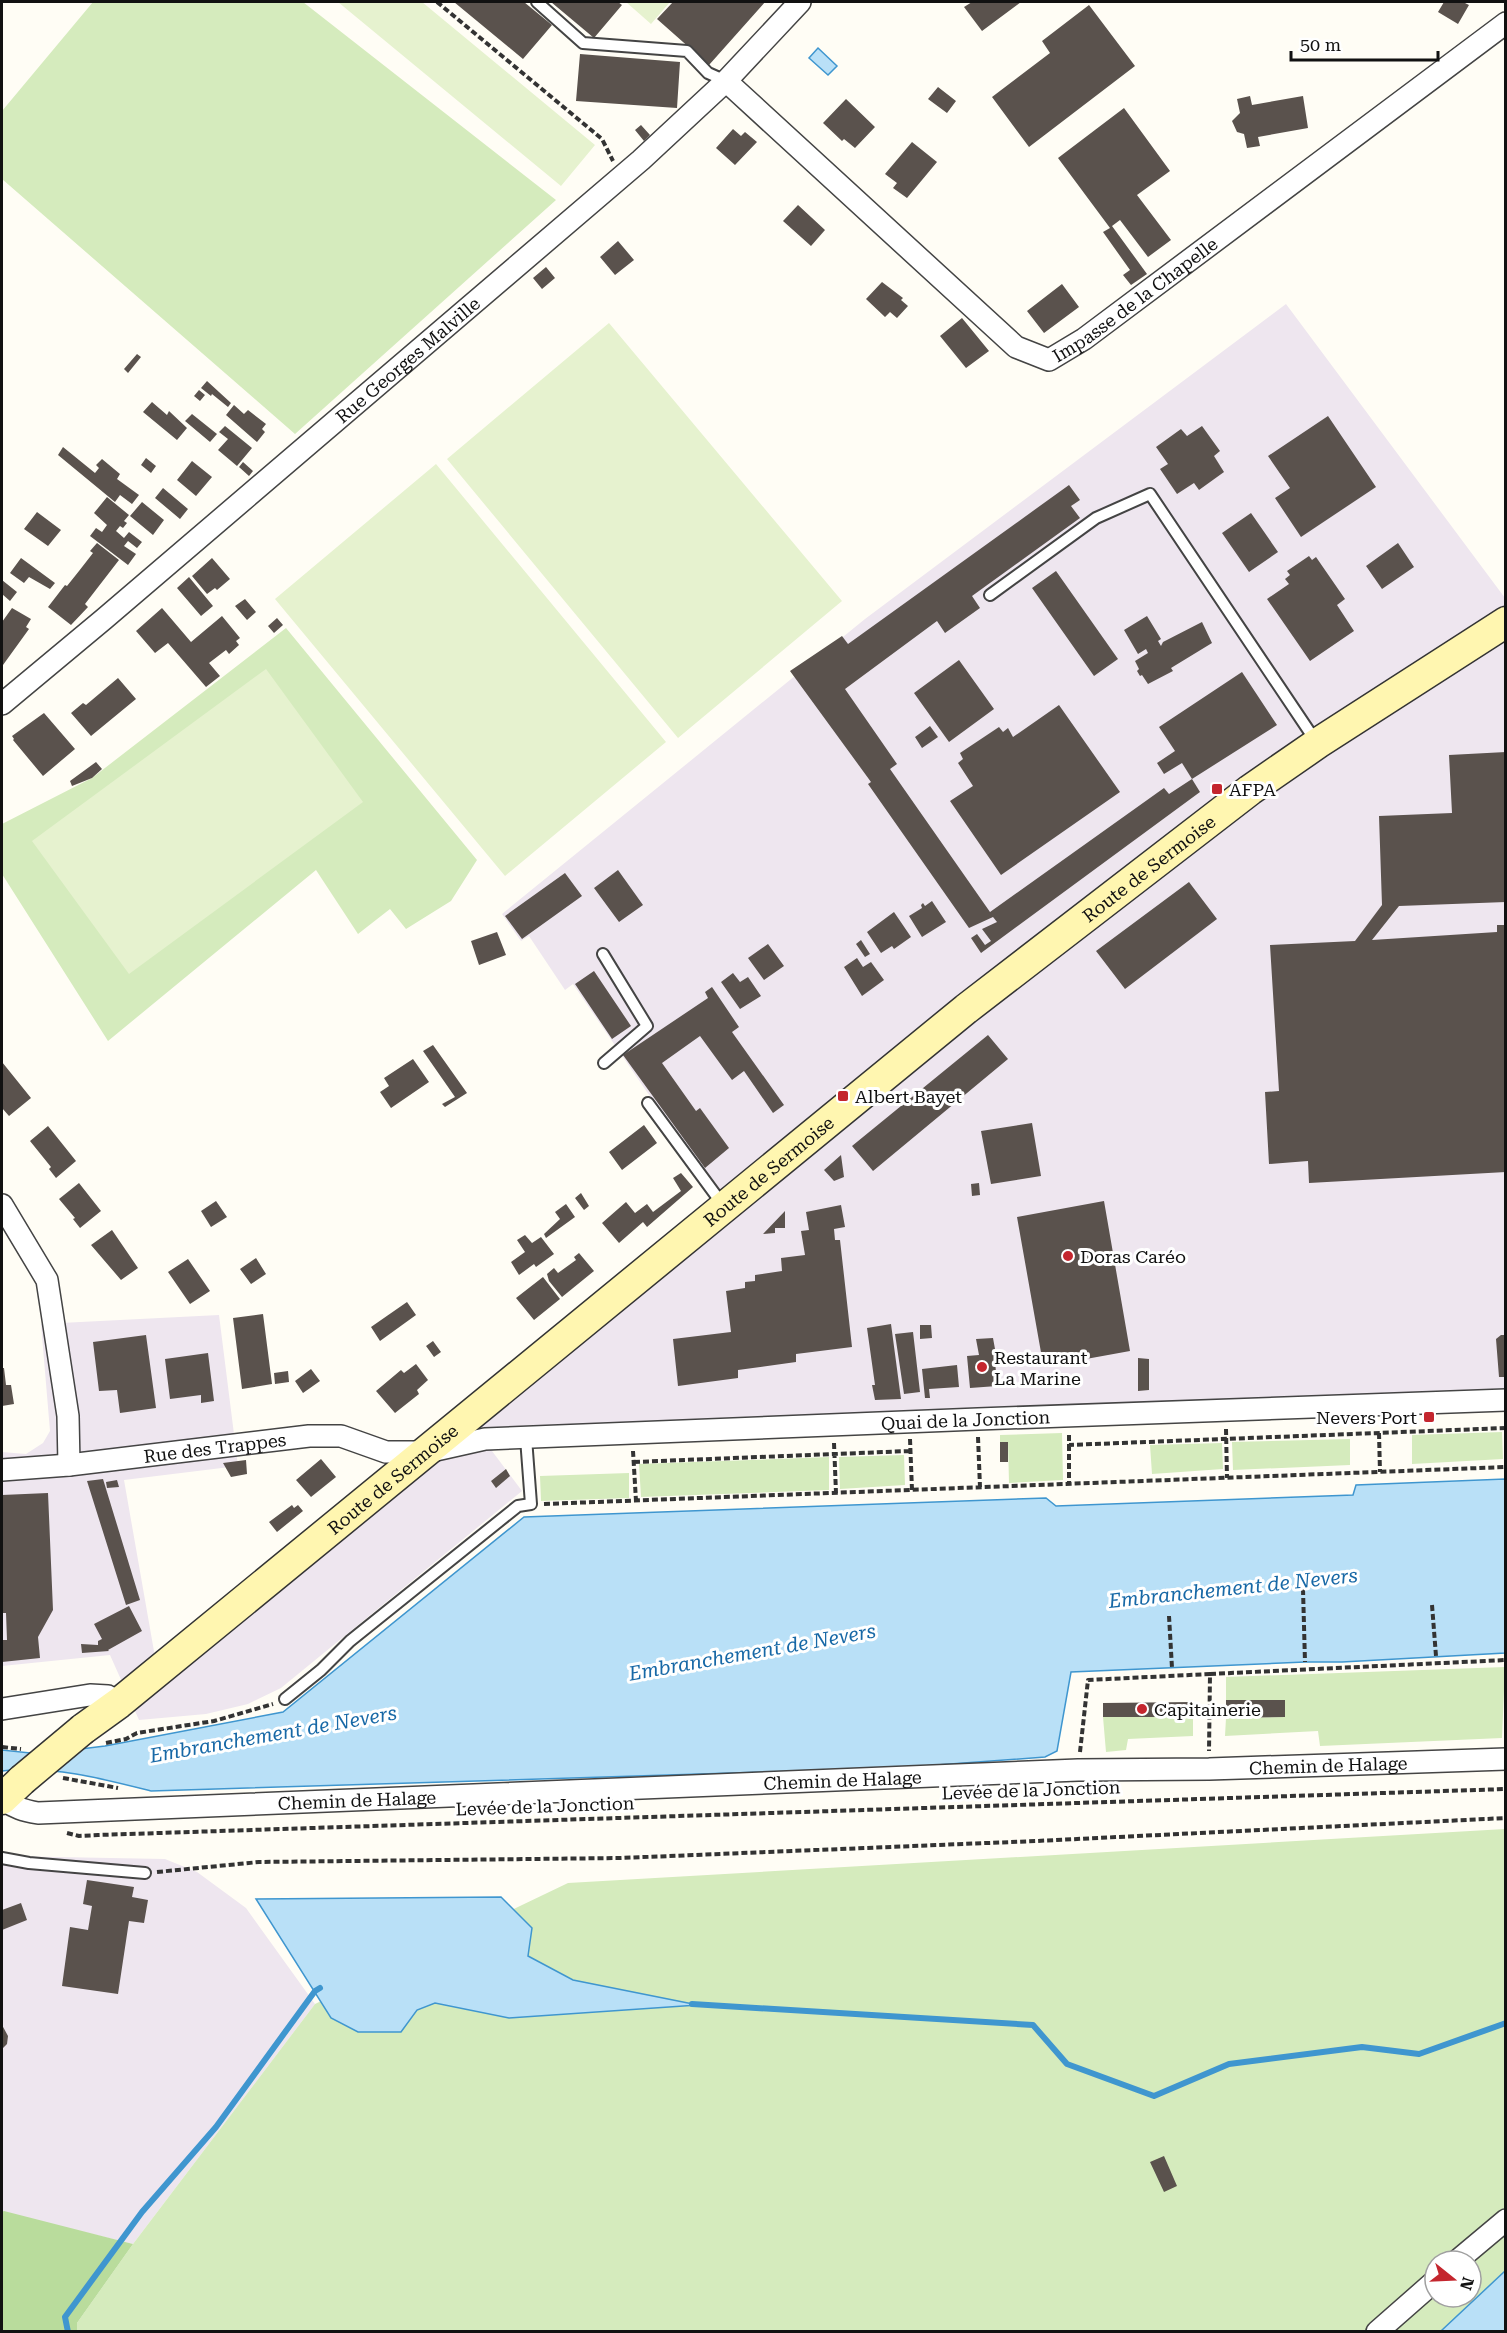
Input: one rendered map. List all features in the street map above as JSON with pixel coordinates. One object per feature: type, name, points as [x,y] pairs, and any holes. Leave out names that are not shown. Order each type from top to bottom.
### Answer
[{"type":"main road","name":"Route de Sermoise","points":[[9,1792],[91,1737],[119,1703],[966,1009],[1250,790],[1317,743],[1506,622]]},
{"type":"street","name":"Rue Georges Malville","points":[[2,704],[622,177],[726,81],[800,2]]},
{"type":"street","name":"Impasse de la Chapelle","points":[[726,81],[1016,347],[1049,360],[1084,339],[1506,23]]},
{"type":"street","points":[[2,1205],[47,1280],[68,1416],[69,1465]]},
{"type":"street","name":"Quai de la Jonction","points":[[427,1452],[485,1439],[1506,1400]]},
{"type":"street","name":"Rue des Trappes","points":[[2,1470],[69,1465],[309,1436],[341,1436],[386,1452],[427,1452]]},
{"type":"street","points":[[2,1708],[90,1695],[108,1696],[119,1703]]},
{"type":"street","name":"Chemin de Halage","points":[[9,1792],[8,1803],[38,1813],[1078,1770],[1209,1769],[1506,1759]]},
{"type":"street","points":[[1471,2249],[1506,2220]]},
{"type":"street","points":[[1377,2331],[1423,2291]]},
{"type":"lane","points":[[537,2],[583,43],[687,51],[708,73],[726,81]]},
{"type":"lane","points":[[990,595],[1096,518],[1150,494],[1317,743]]},
{"type":"lane","points":[[603,954],[647,1026],[604,1063]]},
{"type":"lane","points":[[648,1103],[725,1207]]},
{"type":"lane","points":[[285,1699],[321,1670],[350,1641],[518,1506],[531,1504],[526,1438]]},
{"type":"lane","points":[[2,1858],[29,1863],[145,1873]]},
{"type":"path","points":[[437,2],[602,139],[622,177]]},
{"type":"path","points":[[1226,1410],[1227,1478]]},
{"type":"path","points":[[978,1419],[980,1487]]},
{"type":"path","points":[[834,1425],[836,1493]]},
{"type":"path","points":[[1069,1445],[1506,1428]]},
{"type":"path","points":[[1068,1430],[1069,1484]]},
{"type":"path","points":[[632,1433],[636,1501]]},
{"type":"path","points":[[1379,1433],[1380,1472]]},
{"type":"path","points":[[910,1436],[912,1490]]},
{"type":"path","points":[[634,1462],[910,1451]]},
{"type":"path","points":[[531,1504],[1506,1467]]},
{"type":"path","points":[[1303,1589],[1305,1662]]},
{"type":"path","points":[[1432,1605],[1436,1656]]},
{"type":"path","points":[[1169,1616],[1172,1668]]},
{"type":"path","points":[[1078,1770],[1088,1680],[1506,1660]]},
{"type":"path","points":[[1209,1769],[1210,1674]]},
{"type":"path","points":[[91,1737],[126,1739],[137,1733],[214,1721],[285,1699]]},
{"type":"path","points":[[2,1746],[30,1750]]},
{"type":"path","name":"Levée de la Jonction","points":[[198,1831],[1506,1789]]},
{"type":"path","points":[[145,1873],[259,1862],[621,1858],[1506,1818]]},
{"type":"shaded area","points":[[1286,304],[1505,598],[1505,1400],[526,1438],[492,1451],[522,1491],[281,1688],[248,1704],[206,1714],[139,1720],[110,1655],[2,1666],[2,1452],[26,1454],[43,1443],[50,1431],[41,1324],[219,1315],[238,1466],[124,1480],[155,1657],[725,1196],[647,1092],[573,984],[565,990],[529,936],[521,941],[502,914],[865,619]]},
{"type":"shaded area","points":[[2,1856],[165,1859],[197,1872],[246,1908],[315,2004],[133,2244],[2,2212]]},
{"type":"green space","points":[[93,2],[303,2],[556,200],[295,434],[2,179],[2,111]]},
{"type":"green space","points":[[338,2],[422,2],[595,145],[561,186]]},
{"type":"green space","points":[[626,2],[670,2],[651,24]]},
{"type":"green space","points":[[609,323],[842,601],[678,738],[447,459]]},
{"type":"green space","points":[[436,464],[666,742],[505,876],[275,599]]},
{"type":"green space","points":[[286,628],[477,860],[451,901],[406,929],[390,909],[358,934],[316,870],[108,1041],[2,874],[2,824],[92,778]]},
{"type":"green space","points":[[266,669],[363,802],[129,974],[32,841]]},
{"type":"green space","points":[[1502,1432],[1503,1459],[1412,1464],[1412,1435]]},
{"type":"green space","points":[[1062,1433],[1063,1480],[1009,1483],[1008,1442],[1000,1442],[1000,1435]]},
{"type":"green space","points":[[1350,1439],[1350,1465],[1233,1470],[1232,1442]]},
{"type":"green space","points":[[1222,1443],[1223,1469],[1152,1474],[1150,1445]]},
{"type":"green space","points":[[904,1455],[905,1485],[840,1489],[839,1457]]},
{"type":"green space","points":[[829,1457],[829,1490],[641,1497],[639,1464]]},
{"type":"green space","points":[[629,1473],[629,1498],[541,1501],[540,1476]]},
{"type":"green space","points":[[1505,1667],[1502,1738],[1320,1746],[1318,1731],[1225,1736],[1226,1718],[1285,1717],[1285,1700],[1226,1700],[1226,1677]]},
{"type":"green space","points":[[1103,1717],[1193,1717],[1193,1736],[1128,1739],[1126,1750],[1106,1752]]},
{"type":"green space","points":[[1505,1829],[1505,2271],[1483,2292],[1483,2249],[1423,2249],[1423,2309],[1464,2309],[1441,2331],[77,2332],[77,2323],[133,2244],[315,2004],[568,1883]]},
{"type":"green space","points":[[2,2212],[133,2244],[77,2323],[77,2331],[2,2331]]},
{"type":"water","points":[[818,48],[837,66],[828,75],[809,58]]},
{"type":"water","name":"Embranchement de Nevers","points":[[1505,1479],[1505,1653],[1342,1662],[1071,1672],[1057,1751],[1045,1757],[896,1768],[151,1791],[58,1772],[2,1771],[2,1750],[40,1754],[105,1746],[283,1712],[524,1517],[1046,1498],[1056,1506],[1353,1495],[1356,1485]]},
{"type":"water","points":[[501,1897],[532,1928],[528,1956],[573,1980],[698,2005],[509,2018],[435,2003],[417,2010],[401,2032],[358,2032],[331,2018],[256,1899]]},
{"type":"water","points":[[1505,2271],[1505,2331],[1441,2331],[1464,2309],[1483,2309],[1483,2292]]},
{"type":"building","points":[[454,2],[524,2],[552,25],[523,59]]},
{"type":"building","points":[[551,2],[618,2],[622,5],[594,38]]},
{"type":"building","points":[[673,2],[765,2],[709,65],[657,19]]},
{"type":"building","points":[[972,2],[1021,2],[982,31],[964,7]]},
{"type":"building","points":[[1444,2],[1463,2],[1469,5],[1458,24],[1438,12]]},
{"type":"building","points":[[1089,5],[1135,66],[1029,147],[992,97],[1050,53],[1042,41]]},
{"type":"building","points":[[580,54],[680,62],[677,108],[576,101]]},
{"type":"building","points":[[938,87],[956,101],[947,113],[928,99]]},
{"type":"building","points":[[1250,96],[1252,105],[1303,96],[1308,128],[1258,137],[1260,146],[1247,148],[1244,134],[1237,132],[1232,121],[1240,113],[1237,99]]},
{"type":"building","points":[[846,99],[875,127],[855,148],[844,139],[842,141],[823,123]]},
{"type":"building","points":[[1124,108],[1170,171],[1137,195],[1171,240],[1148,257],[1120,220],[1112,226],[1147,274],[1131,285],[1123,275],[1130,270],[1103,232],[1110,228],[1058,158]]},
{"type":"building","points":[[641,125],[650,135],[644,141],[635,130]]},
{"type":"building","points":[[733,129],[741,136],[745,132],[757,142],[735,165],[716,148]]},
{"type":"building","points":[[912,142],[937,162],[907,198],[893,188],[897,183],[885,174]]},
{"type":"building","points":[[798,205],[825,230],[811,246],[783,221]]},
{"type":"building","points":[[618,241],[634,260],[615,275],[600,257]]},
{"type":"building","points":[[546,267],[555,278],[542,289],[533,278]]},
{"type":"building","points":[[882,282],[903,298],[901,300],[908,306],[897,318],[890,312],[885,317],[866,299]]},
{"type":"building","points":[[1062,284],[1079,307],[1044,333],[1027,311]]},
{"type":"building","points":[[962,318],[989,351],[966,368],[940,336]]},
{"type":"building","points":[[137,354],[141,357],[128,373],[124,369]]},
{"type":"building","points":[[207,381],[231,403],[228,407],[201,388]]},
{"type":"building","points":[[199,390],[205,395],[200,401],[194,396]]},
{"type":"building","points":[[152,402],[167,415],[169,411],[187,428],[177,440],[143,412]]},
{"type":"building","points":[[234,405],[244,414],[248,410],[266,424],[262,429],[265,432],[257,442],[226,415]]},
{"type":"building","points":[[192,414],[217,434],[210,442],[185,421]]},
{"type":"building","points":[[1328,416],[1376,487],[1301,537],[1275,498],[1290,488],[1268,456]]},
{"type":"building","points":[[225,426],[252,448],[237,466],[218,450],[228,439],[219,432]]},
{"type":"building","points":[[1202,426],[1220,451],[1214,456],[1224,472],[1199,490],[1194,483],[1177,494],[1160,469],[1168,464],[1156,447],[1181,429],[1187,436]]},
{"type":"building","points":[[63,447],[95,473],[99,468],[96,465],[102,459],[120,474],[117,479],[139,495],[132,504],[120,495],[115,502],[58,455]]},
{"type":"building","points":[[146,458],[156,466],[151,473],[141,465]]},
{"type":"building","points":[[192,461],[212,477],[196,496],[177,480]]},
{"type":"building","points":[[243,462],[253,471],[249,476],[239,467]]},
{"type":"building","points":[[1069,485],[1080,500],[1071,506],[1080,518],[972,596],[980,608],[945,633],[937,621],[845,689],[897,764],[890,769],[990,912],[1164,788],[1169,794],[1192,779],[1200,792],[981,953],[971,938],[977,934],[985,945],[991,941],[982,929],[997,922],[993,917],[969,928],[868,784],[871,782],[790,671],[842,636],[848,644]]},
{"type":"building","points":[[163,488],[188,509],[180,519],[155,498]]},
{"type":"building","points":[[107,497],[129,515],[124,521],[127,523],[123,528],[120,526],[116,531],[124,538],[129,532],[142,542],[137,548],[128,541],[124,546],[136,554],[128,565],[90,536],[96,528],[102,532],[107,525],[94,513]]},
{"type":"building","points":[[142,502],[164,520],[153,535],[130,516]]},
{"type":"building","points":[[37,512],[61,530],[48,546],[24,529]]},
{"type":"building","points":[[1251,513],[1278,552],[1249,572],[1222,533]]},
{"type":"building","points":[[97,543],[119,560],[85,604],[88,607],[71,625],[48,607],[93,553],[90,551]]},
{"type":"building","points":[[1398,543],[1414,567],[1382,589],[1366,566]]},
{"type":"building","points":[[1309,556],[1312,560],[1316,557],[1345,599],[1337,605],[1354,631],[1310,661],[1267,599],[1289,584],[1285,579],[1290,575],[1287,571]]},
{"type":"building","points":[[21,558],[55,583],[50,589],[29,577],[24,583],[10,573]]},
{"type":"building","points":[[212,558],[230,579],[217,590],[215,588],[207,594],[192,576]]},
{"type":"building","points":[[1056,571],[1118,659],[1094,676],[1032,588]]},
{"type":"building","points":[[189,577],[213,606],[201,616],[177,588]]},
{"type":"building","points":[[2,580],[17,592],[10,601],[2,594]]},
{"type":"building","points":[[245,599],[256,612],[247,620],[235,606]]},
{"type":"building","points":[[12,608],[31,619],[26,627],[29,629],[3,665],[2,622]]},
{"type":"building","points":[[162,608],[191,642],[222,616],[240,638],[236,641],[239,645],[229,654],[226,650],[209,663],[220,676],[206,687],[168,643],[155,653],[136,631]]},
{"type":"building","points":[[1147,616],[1161,639],[1158,641],[1161,646],[1163,642],[1202,622],[1212,643],[1171,668],[1173,671],[1148,684],[1137,671],[1139,669],[1135,661],[1148,653],[1146,649],[1138,654],[1124,630]]},
{"type":"building","points":[[277,618],[283,625],[274,633],[268,626]]},
{"type":"building","points":[[959,660],[994,709],[949,742],[914,693]]},
{"type":"building","points":[[1242,672],[1277,725],[1192,779],[1182,763],[1164,774],[1157,763],[1175,751],[1159,727]]},
{"type":"building","points":[[118,678],[136,699],[91,736],[71,713],[83,703],[86,705]]},
{"type":"building","points":[[1059,705],[1120,792],[1001,875],[950,801],[973,786],[958,763],[963,759],[960,753],[999,727],[1003,732],[1008,728],[1013,737]]},
{"type":"building","points":[[44,713],[75,749],[43,776],[12,736]]},
{"type":"building","points":[[930,726],[938,737],[922,748],[915,737]]},
{"type":"building","points":[[1506,752],[1506,902],[1399,906],[1372,940],[1497,932],[1497,925],[1506,925],[1506,1172],[1309,1183],[1308,1161],[1269,1164],[1265,1092],[1279,1091],[1270,945],[1355,941],[1382,905],[1379,816],[1452,813],[1449,755]]},
{"type":"building","points":[[96,762],[102,769],[92,778],[72,786],[70,781]]},
{"type":"building","points":[[618,870],[643,905],[619,922],[594,888]]},
{"type":"building","points":[[565,873],[582,896],[522,939],[505,916]]},
{"type":"building","points":[[1189,882],[1217,919],[1125,989],[1096,951]]},
{"type":"building","points":[[932,901],[946,922],[922,937],[909,916],[922,908],[923,903],[925,906]]},
{"type":"building","points":[[894,912],[911,937],[894,949],[892,946],[881,953],[867,932]]},
{"type":"building","points":[[497,932],[506,955],[479,965],[471,941]]},
{"type":"building","points":[[861,940],[870,954],[865,957],[856,944]]},
{"type":"building","points":[[768,944],[784,966],[764,980],[748,958]]},
{"type":"building","points":[[857,958],[863,967],[871,962],[884,980],[862,996],[844,967]]},
{"type":"building","points":[[594,971],[631,1026],[612,1039],[575,984]]},
{"type":"building","points":[[733,973],[740,982],[748,977],[761,996],[740,1009],[721,982]]},
{"type":"building","points":[[712,987],[739,1027],[732,1032],[784,1105],[773,1113],[744,1071],[732,1080],[700,1036],[662,1063],[696,1111],[700,1108],[729,1148],[705,1168],[623,1055],[708,998],[705,992]]},
{"type":"building","points":[[988,1035],[1008,1059],[873,1171],[852,1146]]},
{"type":"building","points":[[433,1045],[467,1093],[445,1107],[442,1104],[455,1097],[423,1051]]},
{"type":"building","points":[[413,1059],[429,1082],[391,1108],[380,1092],[389,1086],[384,1078]]},
{"type":"building","points":[[2,1062],[31,1098],[9,1116],[2,1108]]},
{"type":"building","points":[[1032,1123],[1041,1176],[991,1184],[981,1131]]},
{"type":"building","points":[[644,1125],[657,1143],[622,1170],[609,1152]]},
{"type":"building","points":[[48,1126],[76,1161],[56,1178],[49,1169],[51,1167],[30,1141]]},
{"type":"building","points":[[841,1155],[844,1177],[834,1181],[824,1170]]},
{"type":"building","points":[[681,1173],[693,1187],[647,1227],[643,1222],[619,1243],[602,1223],[626,1202],[635,1213],[647,1204],[653,1212],[681,1191],[673,1178]]},
{"type":"building","points":[[79,1183],[101,1211],[80,1228],[73,1219],[75,1218],[59,1199]]},
{"type":"building","points":[[979,1183],[980,1195],[972,1196],[971,1184]]},
{"type":"building","points":[[581,1193],[589,1206],[584,1210],[575,1198]]},
{"type":"building","points":[[216,1201],[227,1217],[211,1227],[201,1211]]},
{"type":"building","name":"Doras Caréo","points":[[1104,1201],[1130,1351],[1053,1365],[1042,1358],[1017,1217]]},
{"type":"building","points":[[566,1204],[575,1217],[546,1238],[544,1234],[560,1219],[555,1212]]},
{"type":"building","points":[[841,1205],[845,1227],[834,1229],[835,1240],[840,1240],[852,1347],[796,1354],[796,1362],[738,1370],[738,1378],[678,1386],[673,1339],[731,1332],[726,1291],[745,1288],[745,1282],[755,1281],[755,1275],[782,1271],[781,1258],[805,1255],[801,1231],[809,1230],[806,1212]]},
{"type":"building","points":[[785,1211],[785,1228],[775,1228],[775,1233],[763,1234]]},
{"type":"building","points":[[112,1230],[138,1268],[121,1280],[91,1245]]},
{"type":"building","points":[[525,1235],[532,1243],[541,1237],[554,1254],[536,1267],[534,1264],[519,1275],[511,1262],[525,1252],[517,1240]]},
{"type":"building","points":[[579,1253],[594,1271],[562,1297],[549,1281],[547,1274],[554,1268],[558,1273],[576,1260],[574,1257]]},
{"type":"building","points":[[256,1258],[266,1274],[251,1284],[240,1269]]},
{"type":"building","points":[[188,1259],[210,1291],[190,1304],[168,1272]]},
{"type":"building","points":[[543,1277],[560,1299],[534,1320],[516,1298]]},
{"type":"building","points":[[407,1302],[416,1315],[380,1341],[371,1327]]},
{"type":"building","points":[[263,1314],[272,1384],[242,1389],[233,1318]]},
{"type":"building","points":[[891,1324],[901,1399],[875,1400],[867,1328]]},
{"type":"building","points":[[920,1325],[931,1325],[932,1338],[920,1339]]},
{"type":"building","points":[[913,1332],[920,1392],[904,1394],[895,1334]]},
{"type":"building","points":[[146,1335],[156,1408],[120,1413],[117,1390],[99,1391],[93,1342]]},
{"type":"building","points":[[1501,1335],[1506,1335],[1506,1377],[1499,1377],[1496,1339]]},
{"type":"building","name":"Restaurant La Marine","points":[[993,1338],[997,1360],[995,1360],[997,1386],[970,1388],[967,1356],[979,1355],[976,1339]]},
{"type":"building","points":[[433,1341],[441,1352],[434,1357],[426,1346]]},
{"type":"building","points":[[208,1353],[214,1401],[201,1403],[201,1395],[170,1399],[165,1359]]},
{"type":"building","points":[[1138,1358],[1149,1359],[1149,1390],[1138,1391]]},
{"type":"building","points":[[416,1364],[428,1380],[417,1390],[419,1394],[395,1413],[376,1391],[401,1370],[404,1373]]},
{"type":"building","points":[[957,1365],[959,1387],[929,1389],[930,1398],[925,1398],[922,1369]]},
{"type":"building","points":[[2,1368],[4,1368],[6,1385],[11,1385],[14,1404],[2,1406]]},
{"type":"building","points":[[311,1369],[320,1381],[303,1393],[295,1381]]},
{"type":"building","points":[[288,1371],[289,1382],[275,1384],[274,1373]]},
{"type":"building","points":[[1000,1442],[1008,1442],[1008,1462],[1000,1462]]},
{"type":"building","points":[[321,1459],[336,1477],[311,1497],[296,1480]]},
{"type":"building","points":[[246,1460],[247,1474],[231,1477],[223,1463]]},
{"type":"building","points":[[506,1469],[510,1476],[496,1488],[491,1481]]},
{"type":"building","points":[[103,1479],[140,1600],[126,1605],[87,1481]]},
{"type":"building","points":[[117,1480],[119,1487],[107,1488],[106,1482]]},
{"type":"building","points":[[48,1493],[53,1610],[38,1637],[40,1658],[2,1662],[2,1640],[7,1640],[6,1613],[2,1613],[2,1495]]},
{"type":"building","points":[[292,1505],[294,1508],[298,1505],[303,1511],[277,1532],[269,1522]]},
{"type":"building","points":[[129,1606],[142,1631],[109,1651],[82,1653],[81,1644],[98,1645],[98,1641],[102,1639],[94,1624]]},
{"type":"building","points":[[1226,1700],[1285,1700],[1285,1717],[1226,1718]]},
{"type":"building","points":[[1192,1702],[1193,1717],[1103,1717],[1103,1703]]},
{"type":"building","points":[[87,1880],[134,1887],[132,1897],[148,1900],[144,1923],[129,1921],[118,1994],[62,1986],[70,1927],[88,1930],[92,1906],[83,1904]]},
{"type":"building","points":[[21,1903],[27,1920],[2,1930],[2,1910]]},
{"type":"building","points":[[2,2025],[8,2036],[7,2044],[2,2049]]},
{"type":"building","points":[[1164,2156],[1177,2186],[1164,2192],[1150,2162]]},
{"type":"waterway","points":[[68,2332],[65,2317],[142,2212],[216,2127],[315,1991],[320,1988]]},
{"type":"waterway","points":[[692,2004],[1033,2025],[1067,2064],[1154,2096],[1229,2064],[1362,2047],[1419,2054],[1506,2023]]},
{"type":"place","name":"AFPA","points":[[1217,789]]},
{"type":"place","name":"Albert Bayet","points":[[843,1096]]},
{"type":"place","name":"Doras Caréo","points":[[1068,1256]]},
{"type":"place","name":"Restaurant La Marine","points":[[982,1367]]},
{"type":"place","name":"Nevers Port","points":[[1429,1417]]},
{"type":"place","name":"Capitainerie","points":[[1142,1709]]}]
